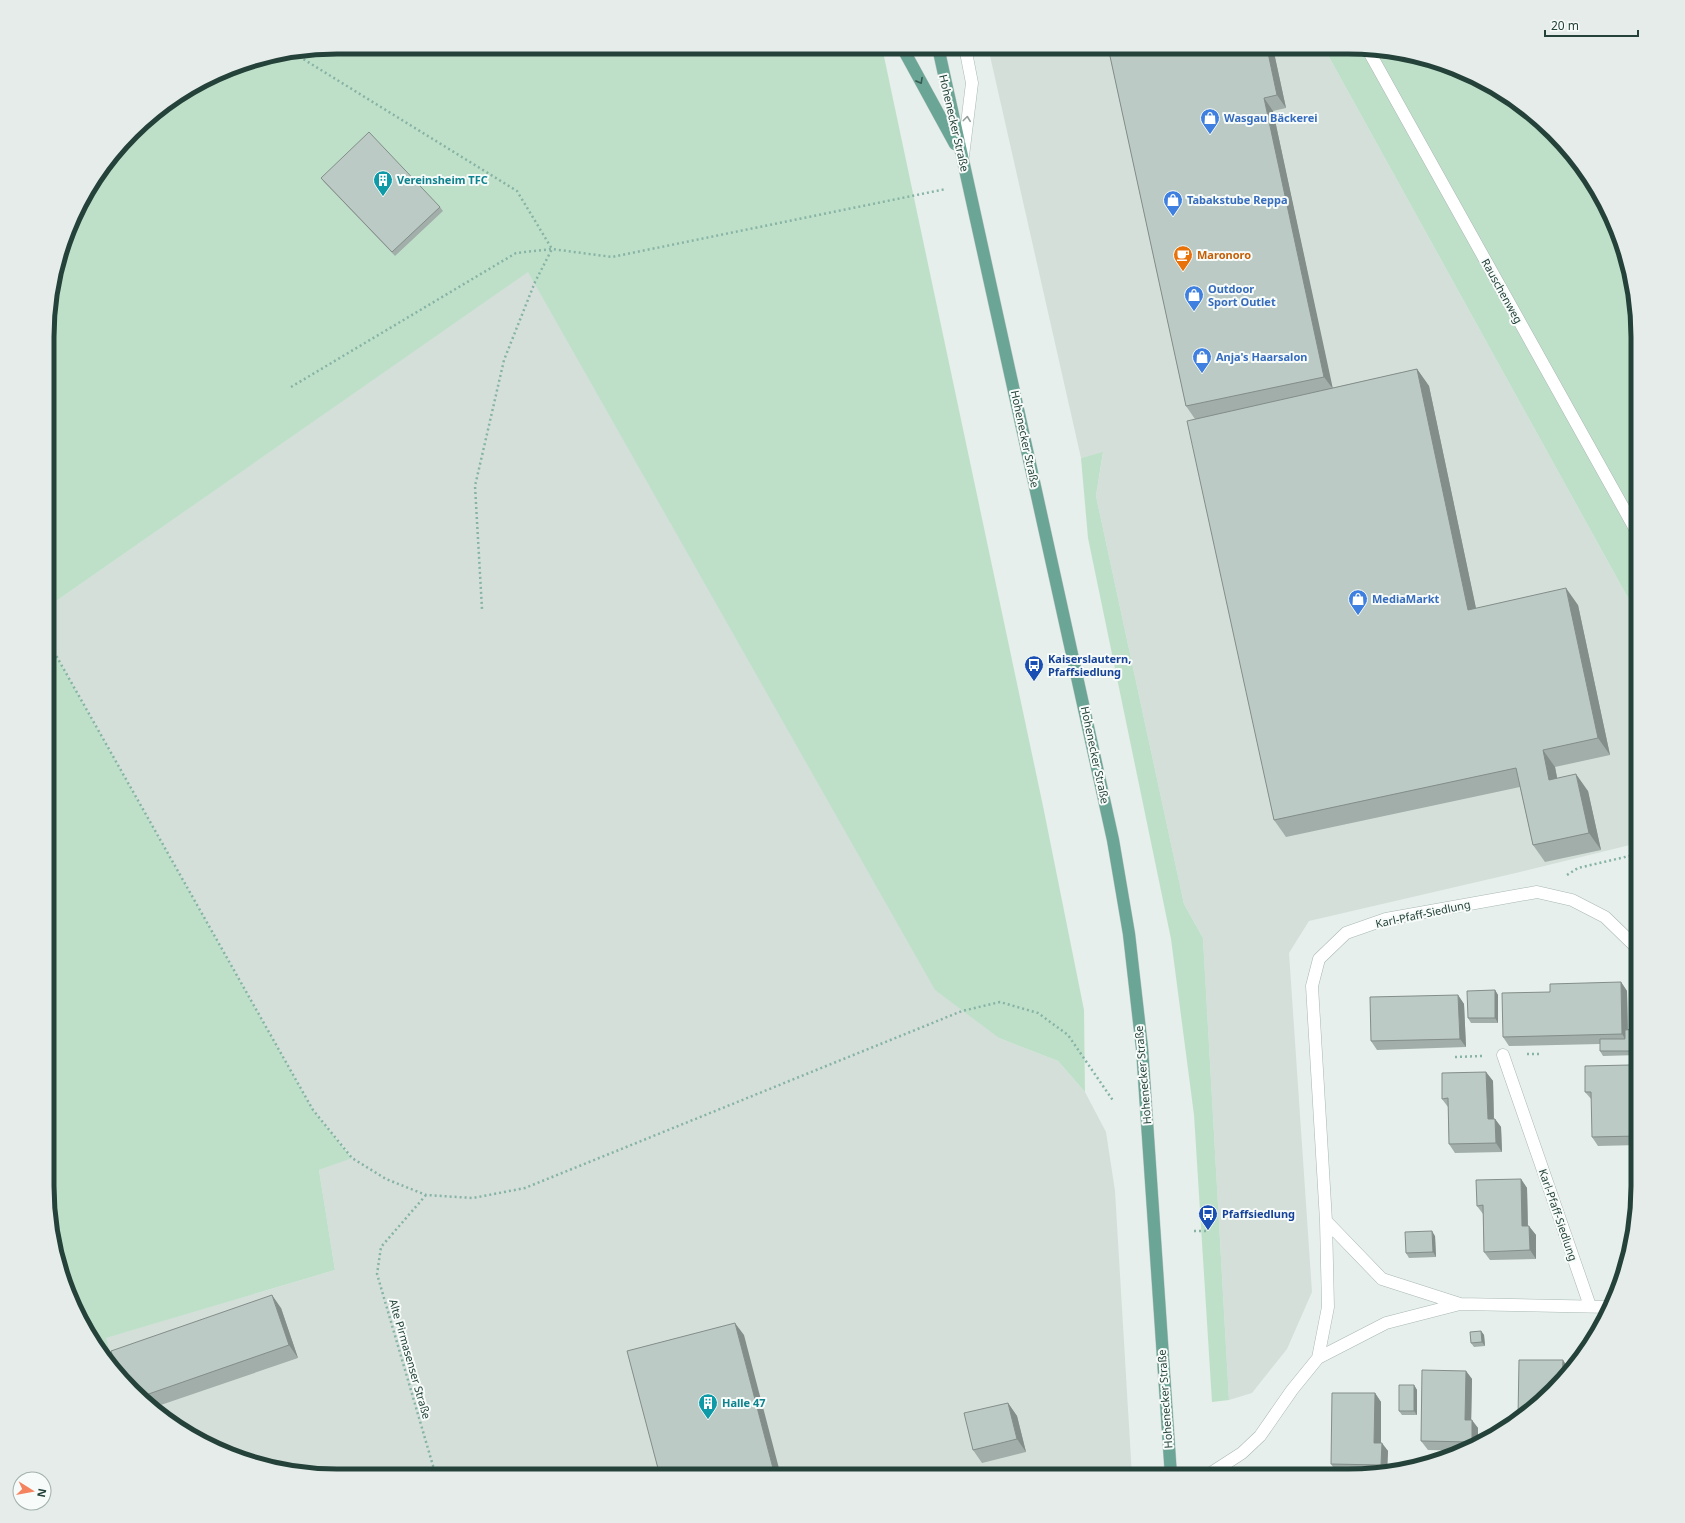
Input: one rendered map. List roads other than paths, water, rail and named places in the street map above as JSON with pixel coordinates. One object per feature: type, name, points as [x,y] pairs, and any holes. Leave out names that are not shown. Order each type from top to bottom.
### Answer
[{"type":"main road","points":[[906,54],[962,158]]},
{"type":"main road","name":"Hohenecker Straße","points":[[940,54],[1111,832],[1129,934],[1142,1048],[1170,1469]]},
{"type":"street","points":[[962,158],[972,83],[966,54]]},
{"type":"street","name":"Rauschenweg","points":[[1371,55],[1631,521]]},
{"type":"street","name":"Karl-Pfaff-Siedlung","points":[[1318,1358],[1328,1307],[1326,1221],[1312,986],[1319,958],[1346,933],[1386,919],[1537,892],[1572,900],[1605,917],[1631,942]]},
{"type":"street","name":"Karl-Pfaff-Siedlung","points":[[1503,1056],[1590,1306]]},
{"type":"street","name":"Karl-Pfaff-Siedlung","points":[[1326,1221],[1382,1279],[1460,1304]]},
{"type":"street","name":"Karl-Pfaff-Siedlung","points":[[1217,1469],[1242,1453],[1260,1436],[1292,1390],[1318,1358],[1386,1323],[1460,1304],[1604,1307]]},
{"type":"place","name":"Wasgau Bäckerei","points":[[1210,135]]},
{"type":"place","name":"Vereinsheim TFC","points":[[383,197]]},
{"type":"place","name":"Tabakstube Reppa","points":[[1173,217]]},
{"type":"place","name":"Maronoro","points":[[1183,272]]},
{"type":"place","name":"Outdoor Sport Outlet","points":[[1194,312]]},
{"type":"place","name":"Anja's Haarsalon","points":[[1202,374]]},
{"type":"place","name":"MediaMarkt","points":[[1358,616]]},
{"type":"place","name":"Kaiserslautern, Pfaffsiedlung","points":[[1034,682]]},
{"type":"place","name":"Pfaffsiedlung","points":[[1208,1231]]},
{"type":"place","name":"Halle 47","points":[[708,1420]]}]
